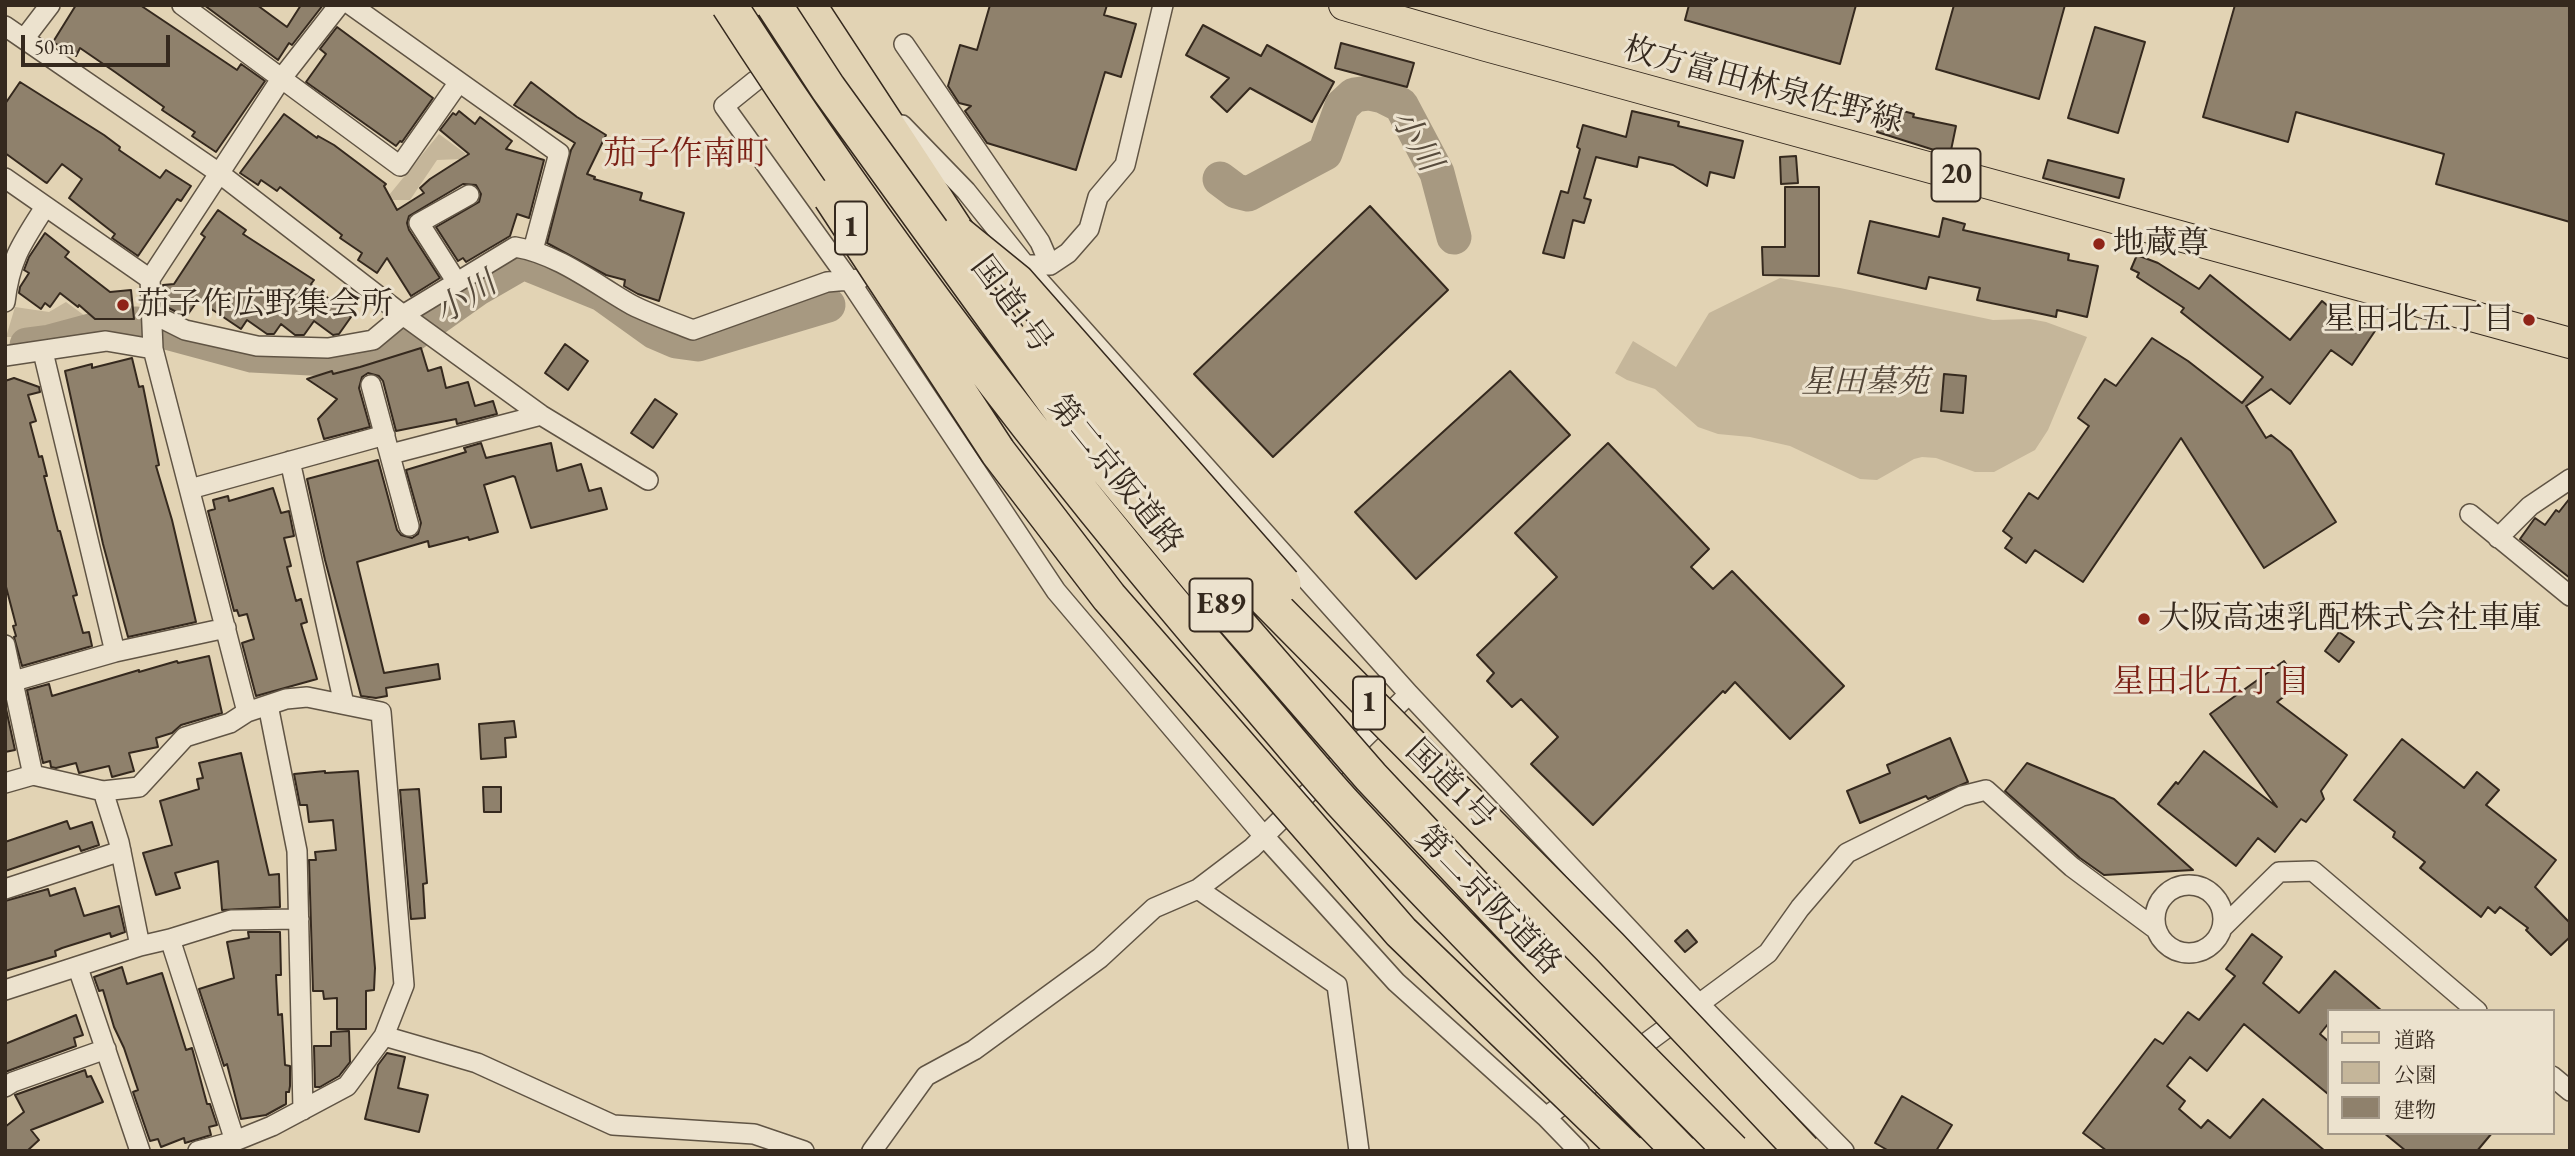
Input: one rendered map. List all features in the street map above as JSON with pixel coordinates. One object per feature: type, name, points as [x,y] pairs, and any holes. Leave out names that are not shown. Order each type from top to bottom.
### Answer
[{"type":"highway","name":"1","points":[[703,5],[998,452],[1108,597],[1401,932],[1628,1151]]},
{"type":"highway","name":"第二京阪道路","points":[[729,5],[796,109],[933,301],[1050,455],[1175,608],[1341,801],[1680,1151]]},
{"type":"highway","name":"第二京阪道路","points":[[774,5],[828,88],[1076,431],[1204,585],[1371,778],[1550,967],[1732,1151]]},
{"type":"highway","name":"国道1号","points":[[808,5],[958,234],[1049,355],[1171,503],[1611,947],[1803,1151]]},
{"type":"highway","points":[[958,234],[1017,282],[1287,590],[1454,820],[1785,1151]]},
{"type":"highway","points":[[998,452],[1035,524],[1205,745],[1428,987],[1597,1151]]},
{"type":"main road","name":"枚方富田林泉佐野線","points":[[1344,5],[1552,65],[2570,342]]},
{"type":"street","points":[[24,39],[50,5]]},
{"type":"street","points":[[183,5],[400,166],[459,82]]},
{"type":"street","points":[[247,712],[152,331],[150,279],[281,79],[339,5]]},
{"type":"street","points":[[351,5],[559,153],[533,250]]},
{"type":"street","points":[[5,356],[43,352],[152,331],[185,330],[257,346],[328,348],[373,340],[412,321],[456,281],[515,247],[533,250],[592,279],[634,305],[693,330],[827,282],[988,264],[1050,265],[1068,253],[1089,229],[1098,197],[1125,165],[1163,5]]},
{"type":"street","points":[[5,26],[219,173],[412,321],[541,415],[648,480]]},
{"type":"street","points":[[904,44],[1040,242],[1050,265]]},
{"type":"street","points":[[858,79],[966,191],[1026,266],[1409,694],[1700,1005],[1844,1151]]},
{"type":"street","points":[[755,81],[724,106],[849,280],[1056,591],[1264,835],[1396,982],[1546,1117],[1578,1151]]},
{"type":"street","points":[[5,178],[150,279]]},
{"type":"street","points":[[456,281],[415,218],[469,195]]},
{"type":"street","points":[[5,302],[8,275],[15,257],[45,207]]},
{"type":"street","points":[[43,352],[116,652]]},
{"type":"street","points":[[371,385],[410,526]]},
{"type":"street","points":[[190,489],[290,461],[541,415]]},
{"type":"street","points":[[290,461],[344,704]]},
{"type":"street","points":[[2498,538],[2530,506],[2570,479]]},
{"type":"street","points":[[2470,514],[2570,596]]},
{"type":"street","points":[[14,681],[116,652],[226,628]]},
{"type":"street","points":[[5,645],[33,775]]},
{"type":"street","points":[[872,1151],[926,1076],[974,1050],[1089,966],[1154,908],[1198,889],[1252,848],[1409,694]]},
{"type":"street","points":[[5,783],[33,775],[103,791],[139,787],[185,737],[230,723],[247,712],[286,699],[307,697],[381,712],[404,985],[384,1036],[347,1086],[272,1126],[235,1141],[198,1151]]},
{"type":"street","points":[[268,705],[297,851],[303,1110]]},
{"type":"street","points":[[1546,1117],[1768,953],[1800,908],[1847,853],[1962,796],[1986,790],[2072,867],[2157,930],[2170,948],[2180,952],[2202,951],[2219,937],[2223,927],[2278,873],[2314,871],[2475,1009]]},
{"type":"street","points":[[103,791],[121,851],[140,946]]},
{"type":"street","points":[[5,889],[121,851]]},
{"type":"street","points":[[2157,930],[2155,919],[2163,898],[2182,886],[2193,885],[2214,895],[2220,905],[2223,927]]},
{"type":"street","points":[[1198,889],[1337,985],[1359,1151]]},
{"type":"street","points":[[5,990],[231,920],[299,919]]},
{"type":"street","points":[[170,939],[235,1141]]},
{"type":"street","points":[[78,968],[140,1151]]},
{"type":"street","points":[[384,1036],[477,1063],[613,1125],[754,1134],[804,1151]]},
{"type":"street","points":[[5,1087],[106,1049]]},
{"type":"street","points":[[2554,1078],[2570,1091]]},
{"type":"green space","points":[[439,134],[466,154],[461,159],[437,160],[410,200],[385,200]]},
{"type":"green space","name":"星田墓苑","points":[[1780,278],[1993,320],[2030,319],[2046,322],[2087,337],[2048,430],[2035,450],[1994,472],[1975,472],[1936,458],[1922,457],[1877,480],[1860,479],[1790,446],[1750,437],[1718,434],[1698,427],[1655,389],[1615,373],[1633,341],[1676,367],[1709,313]]},
{"type":"green space","points":[[66,302],[92,321],[75,324],[53,333],[6,337],[15,307],[49,312]]},
{"type":"building","points":[[76,5],[140,5],[237,70],[241,64],[265,81],[216,152],[192,136],[195,132],[162,110],[164,107],[80,48],[76,56],[53,42]]},
{"type":"building","points":[[204,5],[257,5],[287,27],[301,5],[323,5],[292,45],[289,43],[278,60]]},
{"type":"building","points":[[990,5],[1107,5],[1104,15],[1136,24],[1121,77],[1105,72],[1076,170],[987,143],[965,111],[971,106],[959,103],[948,86],[960,45],[977,50]]},
{"type":"building","points":[[1689,5],[1856,5],[1840,64],[1685,20]]},
{"type":"building","points":[[1954,5],[2065,5],[2039,99],[1936,69]]},
{"type":"building","points":[[2235,5],[2570,5],[2570,222],[2436,184],[2444,154],[2296,112],[2288,142],[2203,117]]},
{"type":"building","points":[[1203,25],[1261,56],[1267,45],[1334,82],[1312,122],[1250,88],[1227,112],[1211,97],[1229,78],[1186,55]]},
{"type":"building","points":[[337,27],[433,98],[402,142],[396,146],[306,82],[326,54],[320,49]]},
{"type":"building","points":[[2095,27],[2145,42],[2118,133],[2068,118]]},
{"type":"building","points":[[1341,43],[1414,63],[1407,87],[1335,68]]},
{"type":"building","points":[[20,82],[104,135],[120,147],[119,150],[160,178],[166,170],[191,186],[181,201],[177,199],[138,256],[112,238],[115,234],[69,198],[82,179],[62,164],[47,183],[5,153],[5,104]]},
{"type":"building","points":[[531,82],[606,135],[587,174],[595,177],[594,179],[642,193],[640,200],[684,213],[659,301],[638,294],[624,286],[625,280],[606,275],[547,243],[575,143],[514,105]]},
{"type":"building","points":[[1885,106],[1914,114],[1913,117],[1956,126],[1950,155],[1877,132]]},
{"type":"building","points":[[459,111],[475,124],[480,117],[512,141],[506,149],[544,160],[529,218],[517,214],[510,236],[466,262],[463,258],[458,261],[436,227],[479,202],[481,194],[476,185],[463,184],[409,216],[409,230],[440,278],[411,296],[387,258],[377,273],[358,260],[362,253],[340,238],[342,235],[280,187],[277,191],[261,180],[258,185],[240,173],[284,114],[317,138],[318,136],[334,145],[386,184],[384,186],[397,210],[424,193],[420,188],[430,179],[469,154],[440,130],[453,113],[456,115]]},
{"type":"building","points":[[1632,111],[1679,122],[1678,126],[1743,141],[1734,178],[1710,172],[1707,186],[1673,165],[1639,157],[1637,167],[1596,157],[1584,198],[1591,200],[1584,223],[1573,220],[1564,258],[1543,253],[1561,191],[1568,193],[1580,149],[1577,147],[1583,125],[1626,137]]},
{"type":"building","points":[[1796,156],[1798,183],[1781,184],[1780,157]]},
{"type":"building","points":[[2048,160],[2124,179],[2119,198],[2043,178]]},
{"type":"building","points":[[1785,187],[1819,187],[1819,276],[1763,275],[1762,247],[1785,247]]},
{"type":"building","points":[[1370,206],[1448,290],[1273,457],[1194,374]]},
{"type":"building","points":[[218,210],[246,230],[243,234],[314,280],[311,284],[351,317],[339,334],[333,335],[314,321],[304,335],[295,335],[281,324],[274,334],[267,334],[247,320],[241,329],[198,300],[186,317],[163,305],[163,285],[174,284],[205,237],[201,234]]},
{"type":"building","points":[[1943,218],[1965,224],[1963,230],[2069,254],[2068,260],[2098,266],[2087,317],[2057,310],[2056,317],[1977,300],[1980,288],[1929,277],[1926,289],[1858,273],[1870,221],[1939,237]]},
{"type":"building","points":[[45,233],[69,252],[65,257],[110,292],[131,290],[134,319],[95,319],[60,293],[50,307],[45,303],[41,309],[19,293],[29,273],[24,270],[29,257]]},
{"type":"building","points":[[2137,255],[2158,263],[2199,289],[2210,275],[2290,340],[2322,301],[2357,330],[2362,322],[2375,331],[2352,365],[2331,350],[2290,404],[2271,389],[2246,406],[2266,438],[2271,435],[2291,451],[2336,522],[2264,568],[2181,438],[2083,582],[2035,550],[2026,563],[2005,548],[2012,538],[2003,531],[2029,493],[2038,499],[2089,426],[2078,418],[2105,379],[2116,386],[2152,338],[2188,361],[2242,403],[2263,377],[2181,312],[2184,308],[2137,277],[2139,273],[2131,269]]},
{"type":"building","points":[[565,344],[588,361],[568,390],[545,373]]},
{"type":"building","points":[[421,348],[428,371],[441,367],[446,388],[468,382],[475,406],[493,401],[497,414],[457,424],[456,419],[396,431],[383,381],[379,376],[368,373],[362,377],[359,388],[370,427],[324,439],[318,419],[337,399],[307,379],[332,371],[333,374],[360,367]]},
{"type":"building","points":[[132,358],[139,387],[143,386],[159,465],[156,466],[196,622],[128,637],[103,544],[65,371],[92,364],[92,368]]},
{"type":"building","points":[[1510,371],[1570,435],[1416,579],[1355,512]]},
{"type":"building","points":[[1944,374],[1966,376],[1963,413],[1941,411]]},
{"type":"building","points":[[14,378],[39,387],[40,392],[28,395],[36,421],[30,423],[39,457],[42,456],[47,476],[44,476],[77,595],[73,596],[83,633],[89,632],[92,646],[22,666],[14,637],[13,626],[16,625],[5,583],[5,381]]},
{"type":"building","points":[[655,399],[677,414],[653,448],[631,433]]},
{"type":"building","points":[[481,443],[486,458],[551,443],[557,471],[581,464],[589,491],[601,488],[607,509],[531,528],[513,476],[484,485],[498,532],[429,547],[428,541],[357,562],[384,673],[438,664],[440,679],[386,688],[387,696],[361,696],[307,479],[378,460],[397,530],[401,535],[412,538],[418,534],[421,523],[406,470],[466,452],[464,448]]},
{"type":"building","points":[[1608,443],[1709,549],[1691,567],[1713,589],[1732,571],[1844,686],[1790,739],[1735,682],[1725,693],[1723,691],[1593,825],[1531,764],[1558,737],[1521,699],[1512,707],[1487,681],[1494,673],[1477,655],[1557,577],[1515,533]]},
{"type":"building","points":[[273,488],[281,513],[289,511],[294,536],[284,538],[291,566],[287,567],[296,601],[301,599],[307,622],[301,624],[317,679],[256,696],[242,643],[254,639],[247,614],[239,616],[237,610],[234,611],[208,511],[215,509],[213,500],[228,496],[229,501]]},
{"type":"building","points":[[2570,498],[2570,578],[2520,539],[2535,518],[2545,525],[2556,510],[2559,512]]},
{"type":"building","points":[[2339,632],[2354,642],[2339,662],[2325,651]]},
{"type":"building","points":[[209,656],[222,713],[181,725],[172,733],[156,738],[158,747],[129,753],[134,771],[112,777],[109,766],[79,773],[76,763],[56,768],[51,767],[50,761],[43,763],[27,690],[49,684],[52,696],[139,670]]},
{"type":"building","points":[[2284,661],[2300,684],[2277,702],[2347,755],[2321,791],[2324,799],[2306,822],[2301,819],[2275,852],[2258,838],[2236,866],[2158,804],[2204,751],[2277,807],[2210,714]]},
{"type":"building","points":[[5,704],[15,750],[5,752]]},
{"type":"building","points":[[514,721],[516,737],[505,738],[506,757],[481,759],[479,724]]},
{"type":"building","points":[[1950,738],[1968,782],[1860,823],[1847,791],[1890,773],[1887,765]]},
{"type":"building","points":[[2402,739],[2464,788],[2477,772],[2499,790],[2486,805],[2556,860],[2535,887],[2570,923],[2570,937],[2551,955],[2526,930],[2528,928],[2500,907],[2495,913],[2488,907],[2481,917],[2420,868],[2425,862],[2393,837],[2395,832],[2354,800]]},
{"type":"building","points":[[241,753],[269,875],[279,874],[280,907],[222,910],[218,861],[175,873],[180,888],[156,895],[143,853],[172,845],[160,801],[199,789],[197,779],[203,778],[199,763]]},
{"type":"building","points":[[2027,763],[2114,799],[2193,870],[2104,875],[2080,858],[2005,791]]},
{"type":"building","points":[[358,771],[375,968],[374,990],[366,991],[366,1029],[337,1029],[337,998],[324,999],[323,991],[313,991],[309,860],[316,860],[315,852],[336,850],[333,820],[309,822],[307,805],[300,805],[294,774]]},
{"type":"building","points":[[483,787],[501,787],[501,812],[484,812]]},
{"type":"building","points":[[419,789],[427,883],[423,884],[425,918],[411,919],[400,790]]},
{"type":"building","points":[[67,821],[70,829],[92,822],[99,845],[81,851],[79,846],[5,871],[5,842]]},
{"type":"building","points":[[75,888],[84,916],[119,906],[125,932],[111,937],[110,933],[62,948],[55,951],[56,956],[5,971],[5,901],[48,889],[50,896]]},
{"type":"building","points":[[1687,930],[1697,942],[1685,952],[1675,941]]},
{"type":"building","points":[[248,932],[280,932],[281,975],[276,975],[278,1015],[282,1014],[285,1065],[290,1066],[290,1086],[289,1092],[286,1092],[286,1104],[266,1115],[241,1119],[227,1064],[224,1066],[199,989],[234,978],[227,942],[249,938]]},
{"type":"building","points":[[2252,934],[2282,957],[2263,983],[2299,1013],[2335,971],[2380,1009],[2326,1009],[2326,1026],[2320,1034],[2326,1039],[2326,1092],[2244,1024],[2207,1071],[2190,1057],[2167,1086],[2185,1101],[2179,1109],[2201,1128],[2208,1120],[2230,1138],[2263,1099],[2325,1151],[2107,1151],[2083,1133],[2155,1039],[2163,1044],[2188,1012],[2199,1020],[2235,976],[2226,969]]},
{"type":"building","points":[[122,967],[127,984],[162,973],[186,1050],[192,1048],[207,1104],[210,1104],[217,1125],[209,1127],[211,1135],[185,1143],[184,1138],[161,1147],[158,1139],[150,1141],[133,1092],[138,1090],[124,1048],[114,1027],[103,990],[99,991],[94,977]]},
{"type":"building","points":[[76,1015],[83,1035],[74,1038],[76,1046],[5,1072],[5,1044]]},
{"type":"building","points":[[349,1031],[350,1062],[339,1076],[315,1087],[314,1046],[331,1046],[331,1032]]},
{"type":"building","points":[[387,1053],[405,1057],[398,1088],[428,1095],[419,1132],[365,1119],[378,1065]]},
{"type":"building","points":[[85,1070],[87,1077],[91,1076],[103,1102],[31,1130],[39,1140],[27,1151],[5,1151],[5,1127],[24,1112],[15,1095]]},
{"type":"building","points":[[1902,1096],[1952,1125],[1936,1151],[1889,1151],[1875,1143]]},
{"type":"building","points":[[2386,1135],[2490,1135],[2477,1151],[2406,1151]]},
{"type":"waterway","name":"小川","points":[[1220,179],[1236,191],[1248,194],[1325,153],[1342,106],[1354,95],[1369,93],[1383,96],[1401,105],[1437,173],[1454,237]]},
{"type":"waterway","name":"小川","points":[[27,345],[50,342],[113,325],[137,324],[252,355],[330,359],[373,352],[406,339],[478,288],[523,262],[602,294],[655,332],[676,341],[698,344],[828,305]]},
{"type":"place","name":"地蔵尊","points":[[2099,244]]},
{"type":"place","name":"茄子作広野集会所","points":[[123,305]]},
{"type":"place","name":"星田北五丁目","points":[[2529,320]]},
{"type":"place","name":"大阪高速乳配株式会社車庫","points":[[2144,619]]},
{"type":"district","name":"茄子作南町","points":[[686,155]]},
{"type":"district","name":"星田北五丁目","points":[[2211,683]]}]
